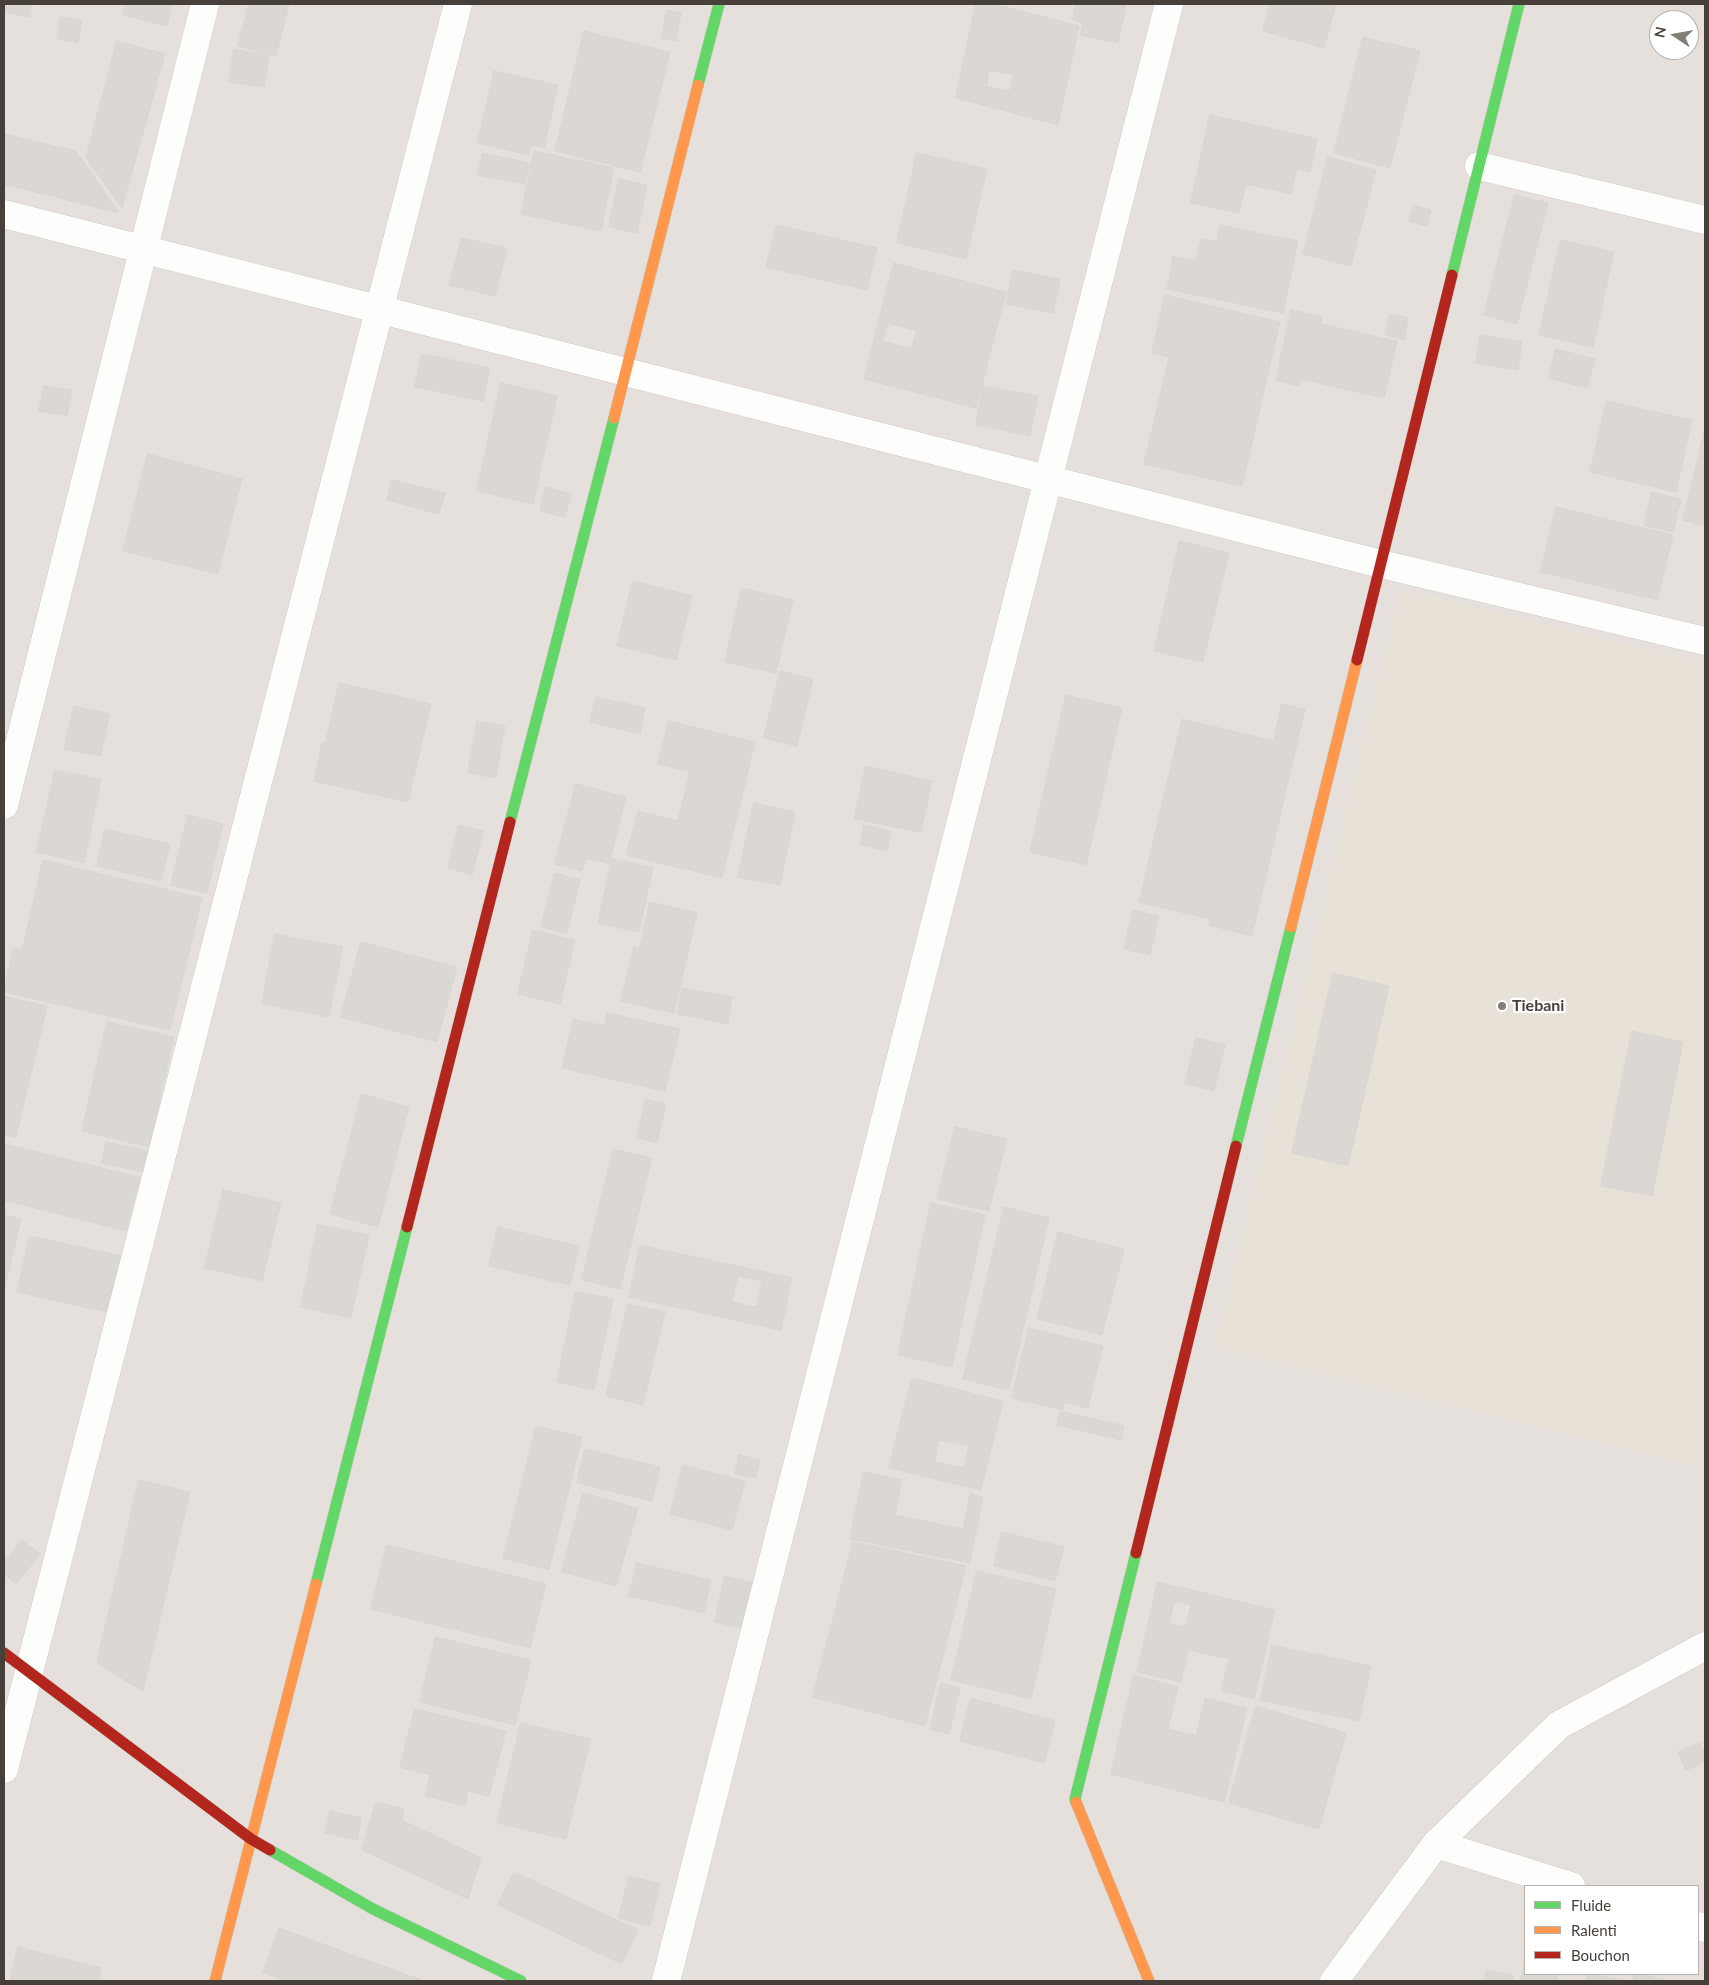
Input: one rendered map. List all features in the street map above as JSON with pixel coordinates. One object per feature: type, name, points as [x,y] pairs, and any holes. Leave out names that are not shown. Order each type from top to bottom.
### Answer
[{"type":"street","points":[[4,806],[205,4]]},
{"type":"street","points":[[4,1769],[458,4]]},
{"type":"street","points":[[215,1981],[719,4]]},
{"type":"street","points":[[666,1981],[1169,4]]},
{"type":"street","points":[[1149,1981],[1075,1799],[1519,4]]},
{"type":"street","points":[[1479,166],[1705,220]]},
{"type":"street","points":[[4,214],[1381,564],[1705,640]]},
{"type":"street","points":[[1334,1981],[1436,1844],[1559,1725],[1705,1646]]},
{"type":"street","points":[[4,1653],[251,1839],[373,1909],[521,1981]]},
{"type":"street","points":[[1436,1844],[1568,1885]]},
{"type":"shaded area","points":[[4,4],[1705,4],[1705,1981],[4,1981]]},
{"type":"shaded area","name":"Tiebani","points":[[1401,589],[1705,663],[1705,1468],[1215,1348]]},
{"type":"building","points":[[4,4],[32,4],[30,17],[4,12]]},
{"type":"building","points":[[126,4],[172,4],[167,26],[123,15]]},
{"type":"building","points":[[249,4],[289,4],[276,56],[238,46]]},
{"type":"building","points":[[976,4],[994,4],[1079,26],[1058,125],[956,98]],"holes":[[[989,70],[1013,75],[1010,91],[987,87]]]},
{"type":"building","points":[[1076,4],[1119,4],[1126,6],[1118,43],[1080,35],[1083,23],[1073,20]]},
{"type":"building","points":[[1270,4],[1336,4],[1324,48],[1263,31]]},
{"type":"building","points":[[667,10],[681,13],[676,41],[662,38]]},
{"type":"building","points":[[61,17],[82,20],[78,43],[57,39]]},
{"type":"building","points":[[584,31],[670,52],[640,172],[555,151]]},
{"type":"building","points":[[1363,37],[1420,51],[1390,168],[1334,153]]},
{"type":"building","points":[[117,41],[165,54],[122,208],[86,158]]},
{"type":"building","points":[[234,49],[269,55],[264,87],[229,82]]},
{"type":"building","points":[[494,71],[558,85],[544,148],[531,145],[529,155],[478,143]]},
{"type":"building","points":[[1210,115],[1317,139],[1310,172],[1297,169],[1291,194],[1246,184],[1239,213],[1191,203]]},
{"type":"building","points":[[4,134],[76,151],[119,213],[4,184]]},
{"type":"building","points":[[534,151],[614,168],[601,231],[521,214]]},
{"type":"building","points":[[483,153],[529,163],[525,184],[478,175]]},
{"type":"building","points":[[917,153],[987,169],[966,259],[897,243]]},
{"type":"building","points":[[1328,157],[1376,170],[1351,266],[1303,254]]},
{"type":"building","points":[[619,179],[647,185],[637,233],[609,227]]},
{"type":"building","points":[[1515,195],[1548,203],[1517,324],[1484,315]]},
{"type":"building","points":[[1414,205],[1431,210],[1427,226],[1409,221]]},
{"type":"building","points":[[777,225],[877,248],[867,290],[766,267]]},
{"type":"building","points":[[1220,225],[1298,241],[1283,313],[1167,289],[1173,256],[1196,261],[1201,239],[1217,242]]},
{"type":"building","points":[[462,238],[507,248],[495,296],[449,285]]},
{"type":"building","points":[[1561,240],[1614,252],[1593,347],[1539,335]]},
{"type":"building","points":[[894,263],[1006,292],[976,408],[864,379]],"holes":[[[888,323],[917,331],[911,349],[883,341]]]},
{"type":"building","points":[[1013,270],[1060,279],[1053,313],[1006,304]]},
{"type":"building","points":[[1165,295],[1280,322],[1242,486],[1144,464],[1169,357],[1152,353]]},
{"type":"building","points":[[1291,310],[1322,317],[1321,324],[1397,341],[1384,398],[1300,379],[1299,386],[1276,381]]},
{"type":"building","points":[[1390,314],[1408,318],[1404,340],[1385,335]]},
{"type":"building","points":[[1480,335],[1522,342],[1518,370],[1476,363]]},
{"type":"building","points":[[1556,349],[1595,359],[1587,388],[1549,378]]},
{"type":"building","points":[[422,354],[490,368],[483,401],[415,387]]},
{"type":"building","points":[[501,383],[557,396],[533,504],[477,491]]},
{"type":"building","points":[[44,386],[72,390],[67,416],[39,411]]},
{"type":"building","points":[[983,386],[1038,396],[1030,436],[976,425]]},
{"type":"building","points":[[1607,401],[1692,420],[1676,492],[1590,472]]},
{"type":"building","points":[[1705,428],[1705,526],[1683,520]]},
{"type":"building","points":[[148,454],[242,479],[218,574],[123,551]]},
{"type":"building","points":[[392,480],[445,493],[439,514],[387,500]]},
{"type":"building","points":[[546,487],[571,494],[565,517],[540,511]]},
{"type":"building","points":[[1652,492],[1681,499],[1673,532],[1644,525]]},
{"type":"building","points":[[1556,507],[1673,535],[1657,600],[1541,572]]},
{"type":"building","points":[[1180,541],[1229,553],[1203,662],[1154,651]]},
{"type":"building","points":[[633,581],[692,596],[676,660],[617,646]]},
{"type":"building","points":[[742,588],[793,600],[776,673],[725,662]]},
{"type":"building","points":[[780,671],[813,679],[797,746],[764,738]]},
{"type":"building","points":[[339,683],[431,704],[408,802],[314,781],[322,743],[325,744]]},
{"type":"building","points":[[1066,695],[1122,708],[1086,865],[1030,852]]},
{"type":"building","points":[[596,697],[645,708],[640,734],[590,722]]},
{"type":"building","points":[[1282,704],[1305,709],[1252,936],[1209,925],[1210,919],[1139,902],[1182,719],[1273,741]]},
{"type":"building","points":[[74,706],[110,714],[100,756],[64,749]]},
{"type":"building","points":[[477,721],[505,726],[496,778],[468,773]]},
{"type":"building","points":[[669,721],[755,742],[722,878],[626,855],[638,811],[678,821],[690,772],[658,764]]},
{"type":"building","points":[[866,766],[932,781],[921,832],[854,819]]},
{"type":"building","points":[[55,770],[101,779],[84,863],[37,852]]},
{"type":"building","points":[[576,784],[626,797],[609,864],[586,858],[582,871],[555,864]]},
{"type":"building","points":[[754,803],[795,812],[780,885],[738,877]]},
{"type":"building","points":[[188,815],[223,824],[207,893],[171,885]]},
{"type":"building","points":[[459,825],[483,831],[472,875],[448,868]]},
{"type":"building","points":[[864,825],[891,831],[887,851],[860,845]]},
{"type":"building","points":[[105,829],[170,844],[161,881],[97,866]]},
{"type":"building","points":[[612,859],[653,867],[639,932],[598,923]]},
{"type":"building","points":[[43,860],[202,898],[170,1030],[4,992],[13,948],[22,950]]},
{"type":"building","points":[[555,873],[580,880],[567,933],[541,927]]},
{"type":"building","points":[[650,902],[697,913],[674,1013],[621,1001],[634,947],[639,949]]},
{"type":"building","points":[[1133,910],[1159,916],[1150,955],[1124,949]]},
{"type":"building","points":[[533,930],[575,940],[560,1004],[518,994]]},
{"type":"building","points":[[275,934],[343,947],[329,1017],[262,1004]]},
{"type":"building","points":[[361,942],[457,967],[437,1042],[341,1017]]},
{"type":"building","points":[[1333,973],[1389,986],[1348,1166],[1292,1153]]},
{"type":"building","points":[[682,988],[732,997],[728,1024],[678,1014]]},
{"type":"building","points":[[4,996],[47,1006],[16,1137],[4,1134]]},
{"type":"building","points":[[607,1013],[680,1029],[665,1091],[562,1068],[573,1019],[604,1026]]},
{"type":"building","points":[[107,1022],[174,1037],[149,1147],[82,1131]]},
{"type":"building","points":[[1632,1031],[1683,1042],[1652,1196],[1601,1186]]},
{"type":"building","points":[[1196,1038],[1225,1045],[1214,1091],[1185,1084]]},
{"type":"building","points":[[362,1094],[409,1107],[378,1227],[330,1214]]},
{"type":"building","points":[[646,1099],[666,1104],[657,1143],[637,1138]]},
{"type":"building","points":[[955,1127],[1007,1139],[989,1211],[937,1199]]},
{"type":"building","points":[[106,1142],[148,1151],[143,1172],[102,1163]]},
{"type":"building","points":[[4,1144],[140,1177],[126,1231],[4,1200]]},
{"type":"building","points":[[613,1149],[652,1158],[620,1289],[582,1280]]},
{"type":"building","points":[[223,1190],[281,1203],[262,1281],[205,1268]]},
{"type":"building","points":[[931,1203],[985,1215],[952,1367],[898,1355]]},
{"type":"building","points":[[1004,1207],[1049,1218],[1009,1390],[963,1379]]},
{"type":"building","points":[[4,1215],[21,1219],[4,1291]]},
{"type":"building","points":[[318,1224],[369,1235],[351,1318],[301,1307]]},
{"type":"building","points":[[498,1227],[579,1246],[570,1285],[489,1266]]},
{"type":"building","points":[[1058,1232],[1124,1249],[1102,1335],[1037,1319]]},
{"type":"building","points":[[30,1236],[122,1256],[110,1313],[17,1292]]},
{"type":"building","points":[[640,1245],[792,1278],[781,1330],[629,1297]],"holes":[[[738,1276],[762,1281],[757,1307],[732,1302]]]},
{"type":"building","points":[[576,1291],[613,1299],[594,1390],[557,1382]]},
{"type":"building","points":[[628,1304],[665,1312],[643,1405],[606,1396]]},
{"type":"building","points":[[1029,1328],[1103,1346],[1088,1408],[1064,1402],[1063,1410],[1012,1398]]},
{"type":"building","points":[[912,1378],[1003,1401],[981,1490],[889,1468]],"holes":[[[939,1440],[969,1446],[964,1468],[935,1462]]]},
{"type":"building","points":[[1060,1411],[1124,1426],[1121,1440],[1057,1425]]},
{"type":"building","points":[[536,1426],[582,1437],[549,1570],[503,1558]]},
{"type":"building","points":[[585,1449],[660,1467],[652,1501],[577,1483]]},
{"type":"building","points":[[739,1455],[760,1460],[756,1478],[735,1474]]},
{"type":"building","points":[[683,1465],[745,1481],[732,1530],[670,1514]]},
{"type":"building","points":[[864,1472],[902,1480],[895,1515],[963,1529],[970,1494],[983,1497],[970,1563],[850,1539]]},
{"type":"building","points":[[139,1480],[190,1492],[143,1691],[97,1663]]},
{"type":"building","points":[[583,1493],[638,1508],[616,1586],[562,1572]]},
{"type":"building","points":[[1002,1532],[1064,1547],[1055,1581],[994,1566]]},
{"type":"building","points":[[22,1540],[40,1554],[16,1584],[4,1574],[4,1563]]},
{"type":"building","points":[[853,1542],[966,1566],[925,1726],[813,1697]]},
{"type":"building","points":[[387,1545],[546,1584],[530,1648],[371,1609]]},
{"type":"building","points":[[637,1563],[711,1580],[704,1613],[629,1596]]},
{"type":"building","points":[[977,1571],[1056,1589],[1031,1699],[951,1680]]},
{"type":"building","points":[[725,1576],[762,1585],[753,1630],[715,1622]]},
{"type":"building","points":[[1158,1582],[1275,1610],[1254,1699],[1221,1691],[1229,1659],[1188,1650],[1181,1682],[1137,1672]],"holes":[[[1175,1601],[1191,1605],[1185,1627],[1169,1624]]]},
{"type":"building","points":[[436,1637],[531,1660],[515,1725],[420,1702]]},
{"type":"building","points":[[1272,1645],[1371,1666],[1359,1721],[1261,1700]]},
{"type":"building","points":[[1134,1675],[1178,1687],[1168,1729],[1196,1736],[1205,1698],[1247,1708],[1224,1802],[1111,1774]]},
{"type":"building","points":[[941,1683],[960,1688],[949,1734],[930,1730]]},
{"type":"building","points":[[971,1698],[1055,1721],[1044,1763],[960,1741]]},
{"type":"building","points":[[1256,1706],[1346,1733],[1319,1829],[1229,1803]]},
{"type":"building","points":[[415,1709],[506,1731],[489,1796],[468,1791],[465,1806],[425,1796],[430,1775],[400,1767]]},
{"type":"building","points":[[521,1723],[591,1739],[566,1839],[497,1823]]},
{"type":"building","points":[[1700,1743],[1705,1754],[1705,1762],[1686,1770],[1678,1752]]},
{"type":"building","points":[[376,1802],[404,1809],[402,1820],[481,1858],[468,1899],[362,1850]]},
{"type":"building","points":[[330,1811],[361,1818],[357,1840],[326,1833]]},
{"type":"building","points":[[514,1872],[638,1930],[622,1964],[498,1905]]},
{"type":"building","points":[[629,1876],[660,1884],[650,1926],[619,1918]]},
{"type":"building","points":[[279,1928],[424,1981],[286,1981],[263,1973]]},
{"type":"building","points":[[18,1947],[101,1968],[98,1981],[10,1981]]},
{"type":"building","points":[[1524,1965],[1524,1975],[1558,1975],[1556,1981],[1521,1981]]},
{"type":"building","points":[[1487,1970],[1513,1975],[1512,1981],[1485,1981]]},
{"type":"building","points":[[1588,1975],[1597,1975],[1625,1981],[1586,1981]]},
{"type":"building","points":[[1635,1975],[1643,1975],[1668,1981],[1633,1981]]},
{"type":"traffic: fast","points":[[698,85],[719,4]]},
{"type":"traffic: fast","points":[[1452,275],[1519,4]]},
{"type":"traffic: fast","points":[[510,822],[614,418]]},
{"type":"traffic: fast","points":[[1236,1146],[1291,927]]},
{"type":"traffic: fast","points":[[316,1584],[407,1227]]},
{"type":"traffic: fast","points":[[1076,1802],[1075,1799],[1136,1553]]},
{"type":"traffic: fast","points":[[270,1850],[373,1909],[521,1981]]},
{"type":"traffic: slow","points":[[614,418],[698,85]]},
{"type":"traffic: slow","points":[[1291,927],[1357,660]]},
{"type":"traffic: slow","points":[[215,1981],[316,1584]]},
{"type":"traffic: slow","points":[[1076,1802],[1149,1981]]},
{"type":"traffic: jam","points":[[1357,660],[1452,275]]},
{"type":"traffic: jam","points":[[407,1227],[510,822]]},
{"type":"traffic: jam","points":[[1136,1553],[1236,1146]]},
{"type":"traffic: jam","points":[[4,1653],[251,1839],[270,1850]]},
{"type":"place","name":"Tiebani","points":[[1502,1006]]}]
